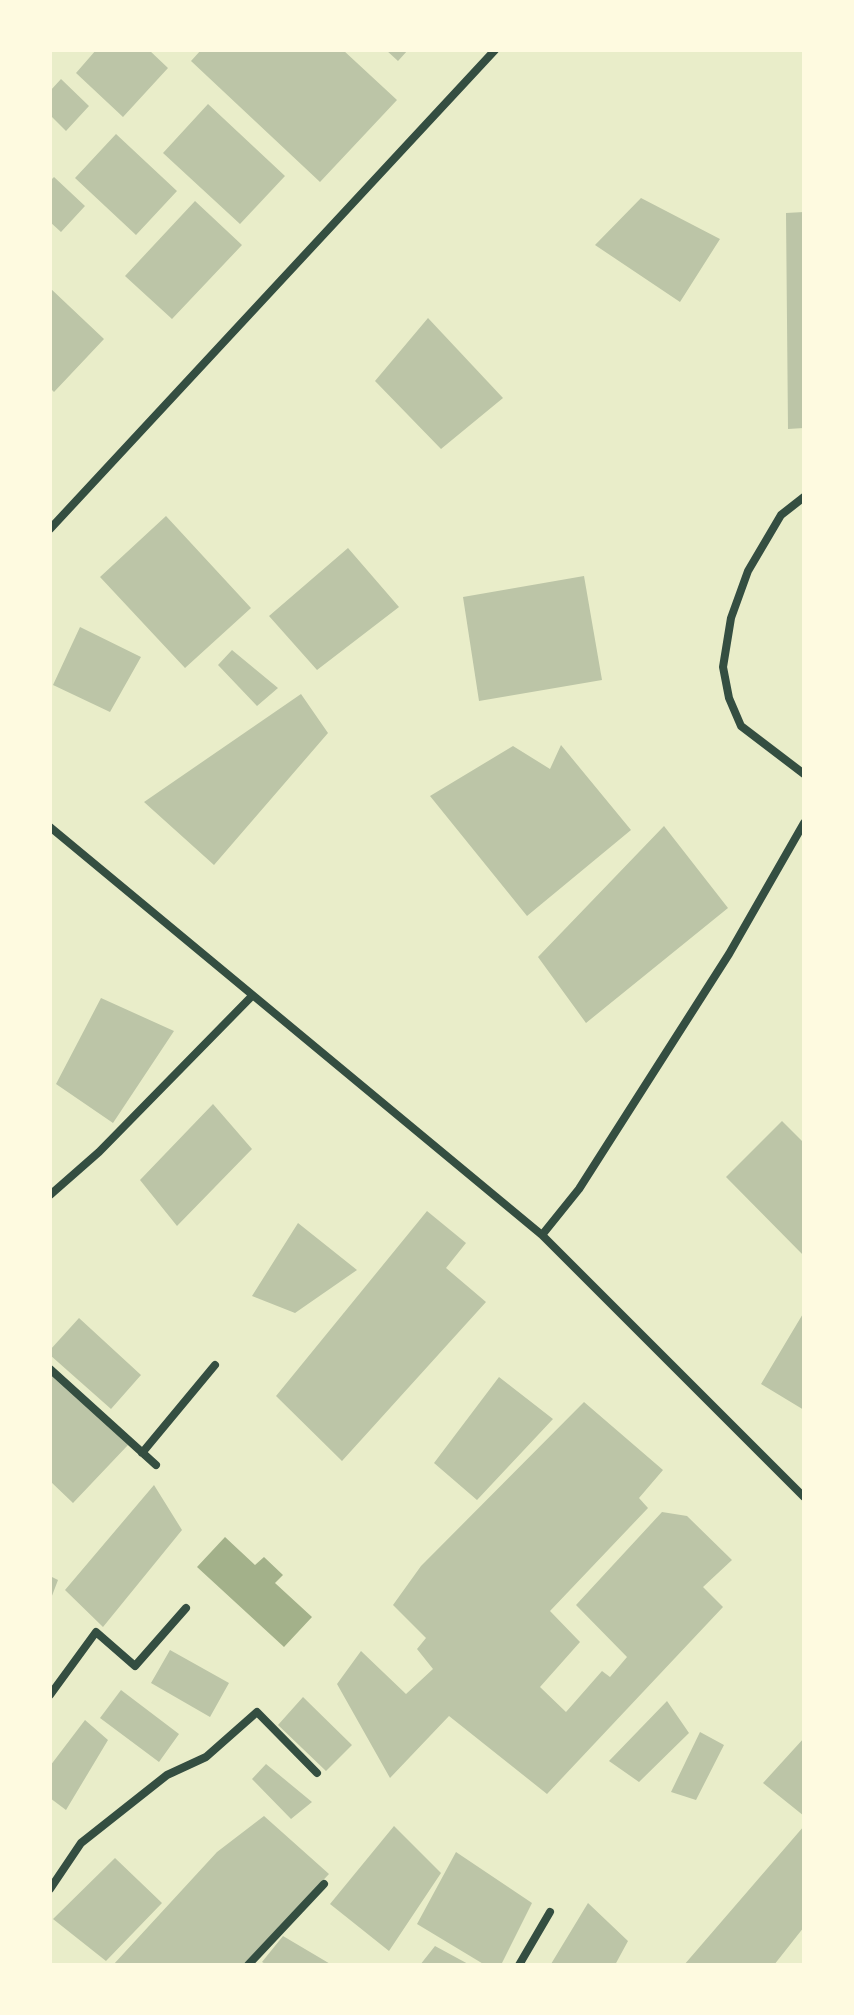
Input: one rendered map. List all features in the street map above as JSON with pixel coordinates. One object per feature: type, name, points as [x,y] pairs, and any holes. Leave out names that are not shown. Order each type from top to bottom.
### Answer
[{"type":"street","points":[[50,529],[495,50]]},
{"type":"street","points":[[804,497],[781,515],[748,571],[731,618],[723,667],[729,698],[741,726],[804,774]]},
{"type":"street","points":[[542,1235],[588,1176],[729,954],[804,823]]},
{"type":"street","points":[[50,827],[542,1235],[804,1497]]},
{"type":"street","points":[[50,1195],[99,1152],[252,996]]},
{"type":"street","points":[[142,1453],[215,1365]]},
{"type":"street","points":[[50,1369],[156,1465]]},
{"type":"street","points":[[50,1695],[96,1632],[135,1666],[186,1608]]},
{"type":"street","points":[[50,1889],[81,1843],[167,1775],[206,1757],[257,1712],[317,1773]]},
{"type":"street","points":[[252,1964],[324,1884]]},
{"type":"street","points":[[519,1965],[550,1912]]},
{"type":"shaded area","points":[[225,1537],[255,1565],[264,1557],[283,1575],[275,1583],[312,1617],[284,1647],[197,1567]]},
{"type":"building","points":[[96,50],[149,50],[168,68],[123,117],[76,73]]},
{"type":"building","points":[[201,50],[343,50],[397,100],[320,182],[191,61]]},
{"type":"building","points":[[386,50],[408,50],[398,61]]},
{"type":"building","points":[[61,79],[89,106],[66,131],[50,115],[50,91]]},
{"type":"building","points":[[208,104],[285,176],[240,224],[163,153]]},
{"type":"building","points":[[116,134],[177,191],[136,235],[75,178]]},
{"type":"building","points":[[54,177],[85,206],[61,232],[50,222],[50,181]]},
{"type":"building","points":[[641,198],[720,239],[680,302],[595,245]]},
{"type":"building","points":[[195,201],[242,245],[172,319],[125,276]]},
{"type":"building","points":[[804,212],[804,428],[788,429],[786,213]]},
{"type":"building","points":[[50,288],[104,339],[54,392],[50,388]]},
{"type":"building","points":[[428,318],[503,398],[441,449],[375,381]]},
{"type":"building","points":[[166,516],[251,608],[185,668],[100,577]]},
{"type":"building","points":[[348,548],[399,607],[317,670],[269,616]]},
{"type":"building","points":[[584,576],[602,680],[479,701],[463,597]]},
{"type":"building","points":[[80,627],[141,657],[110,712],[53,685]]},
{"type":"building","points":[[232,650],[278,688],[257,706],[218,665]]},
{"type":"building","points":[[301,694],[328,733],[214,865],[144,802]]},
{"type":"building","points":[[561,745],[631,830],[527,916],[430,796],[513,746],[550,769]]},
{"type":"building","points":[[664,826],[728,908],[586,1023],[538,957]]},
{"type":"building","points":[[101,998],[174,1031],[113,1123],[56,1084]]},
{"type":"building","points":[[213,1104],[252,1149],[177,1226],[140,1180]]},
{"type":"building","points":[[782,1121],[804,1143],[804,1256],[726,1177]]},
{"type":"building","points":[[427,1211],[466,1243],[446,1268],[486,1302],[342,1461],[276,1396]]},
{"type":"building","points":[[298,1223],[357,1270],[295,1313],[252,1296]]},
{"type":"building","points":[[804,1312],[804,1410],[761,1384]]},
{"type":"building","points":[[79,1318],[141,1375],[111,1409],[50,1355],[50,1350]]},
{"type":"building","points":[[50,1372],[128,1445],[73,1503],[50,1481]]},
{"type":"building","points":[[499,1377],[553,1419],[477,1500],[434,1463]]},
{"type":"building","points":[[584,1402],[663,1470],[639,1498],[648,1508],[550,1611],[580,1642],[540,1687],[566,1712],[602,1671],[610,1677],[627,1657],[576,1605],[662,1512],[687,1516],[732,1560],[703,1587],[723,1607],[547,1794],[449,1716],[390,1778],[337,1684],[361,1651],[406,1694],[433,1669],[417,1649],[426,1638],[393,1605],[421,1566]]},
{"type":"building","points":[[154,1485],[182,1530],[103,1627],[65,1590]]},
{"type":"building","points":[[50,1576],[58,1580],[50,1601]]},
{"type":"building","points":[[170,1650],[229,1683],[210,1717],[151,1683]]},
{"type":"building","points":[[121,1690],[179,1734],[159,1762],[100,1718]]},
{"type":"building","points":[[303,1697],[352,1745],[326,1771],[278,1725]]},
{"type":"building","points":[[667,1701],[689,1733],[639,1782],[609,1761]]},
{"type":"building","points":[[85,1720],[108,1740],[66,1810],[50,1798],[50,1766]]},
{"type":"building","points":[[700,1732],[724,1745],[696,1800],[671,1792]]},
{"type":"building","points":[[804,1738],[804,1816],[763,1783]]},
{"type":"building","points":[[266,1764],[312,1802],[291,1819],[252,1779]]},
{"type":"building","points":[[264,1816],[329,1874],[243,1965],[113,1965],[217,1852]]},
{"type":"building","points":[[394,1826],[441,1873],[389,1951],[330,1904]]},
{"type":"building","points":[[804,1826],[804,1927],[774,1965],[684,1965]]},
{"type":"building","points":[[456,1852],[532,1903],[501,1965],[485,1965],[417,1924]]},
{"type":"building","points":[[115,1858],[162,1903],[106,1961],[53,1919]]},
{"type":"building","points":[[588,1903],[628,1941],[615,1965],[551,1964]]},
{"type":"building","points":[[283,1936],[332,1965],[267,1965],[262,1962]]},
{"type":"building","points":[[435,1946],[470,1965],[420,1965]]}]
